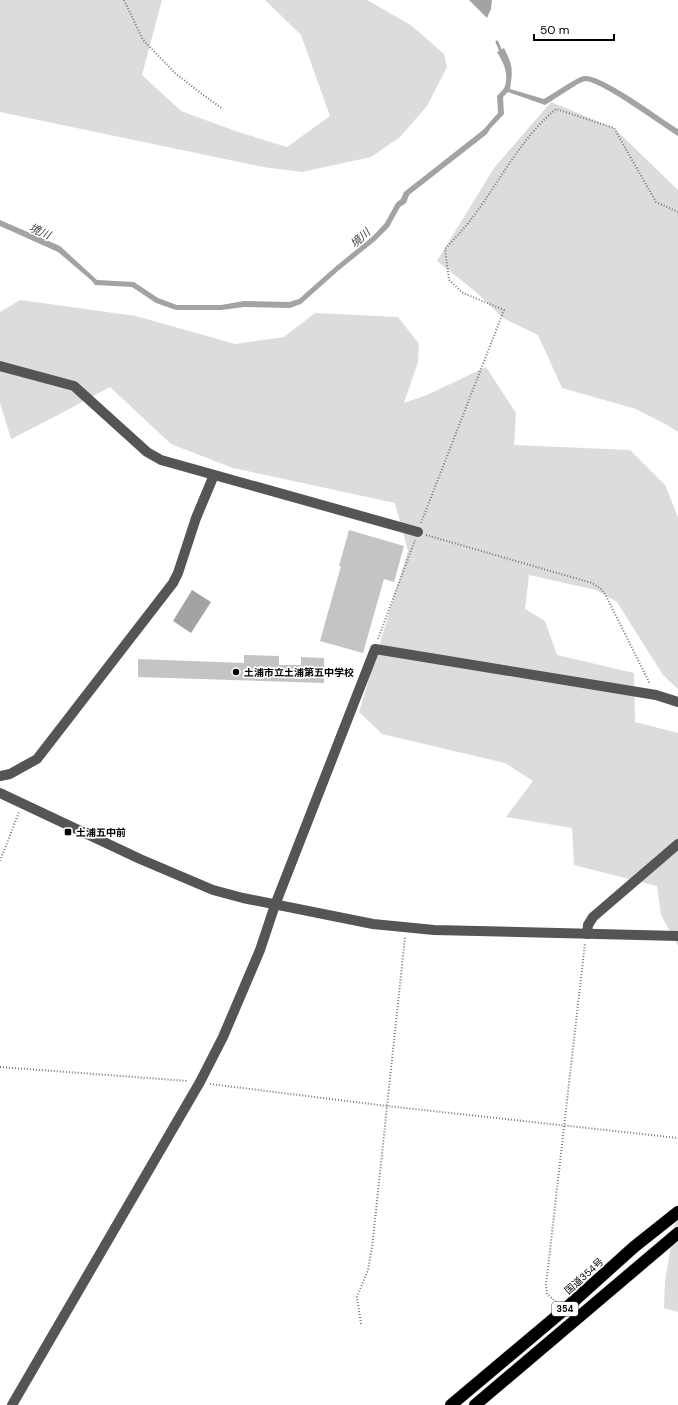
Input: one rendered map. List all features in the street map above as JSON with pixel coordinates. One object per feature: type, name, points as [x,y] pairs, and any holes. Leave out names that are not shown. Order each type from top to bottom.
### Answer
[{"type":"highway","name":"国道354号","points":[[451,1405],[564,1310],[634,1247],[678,1212]]},
{"type":"highway","name":"354","points":[[475,1405],[678,1233]]},
{"type":"street","points":[[0,366],[74,386],[147,452],[161,460],[418,532]]},
{"type":"street","points":[[0,776],[10,774],[36,760],[173,583],[178,573],[196,518],[214,475]]},
{"type":"street","points":[[12,1405],[200,1082],[223,1037],[260,950],[275,905],[375,649],[656,695],[677,701]]},
{"type":"street","points":[[0,793],[182,878],[213,890],[275,905],[373,924],[406,928],[678,936]]},
{"type":"street","points":[[586,934],[588,925],[593,917],[678,844]]},
{"type":"path","points":[[124,0],[143,40],[176,74],[223,109]]},
{"type":"path","points":[[375,649],[418,532],[504,310],[464,293],[449,280],[445,249],[475,215],[524,143],[541,122],[556,109],[614,128],[656,202],[678,212]]},
{"type":"path","points":[[418,532],[592,583],[600,588],[656,695]]},
{"type":"path","points":[[0,861],[23,803]]},
{"type":"path","points":[[361,1324],[357,1297],[368,1270],[372,1248],[406,928]]},
{"type":"path","points":[[564,1310],[547,1294],[546,1285],[586,934]]},
{"type":"path","points":[[0,1067],[200,1082],[387,1106],[678,1138]]},
{"type":"shaded area","points":[[0,0],[162,0],[142,75],[181,111],[238,132],[287,147],[330,116],[301,35],[265,0],[367,0],[412,26],[444,54],[447,67],[427,106],[400,137],[371,157],[302,172],[263,167],[0,112]]},
{"type":"shaded area","points":[[469,0],[492,0],[491,9],[487,18]]},
{"type":"shaded area","points":[[504,48],[512,68],[510,89],[544,99],[581,77],[592,77],[617,89],[678,129],[678,136],[631,104],[593,83],[585,81],[582,82],[545,105],[508,92],[503,97],[504,114],[487,134],[409,195],[406,203],[400,207],[389,227],[375,241],[301,304],[290,308],[244,307],[222,310],[176,310],[156,303],[132,287],[95,285],[58,252],[0,226],[0,220],[60,246],[97,280],[134,282],[158,298],[177,305],[221,305],[244,301],[289,302],[299,299],[373,236],[385,223],[404,192],[483,130],[498,113],[497,96],[504,87],[506,72],[497,52]]},
{"type":"shaded area","points":[[551,102],[614,128],[678,190],[678,432],[636,409],[562,388],[538,335],[503,318],[476,292],[437,261],[494,168]]},
{"type":"shaded area","points":[[20,300],[136,316],[235,344],[284,337],[315,313],[398,317],[419,344],[418,362],[404,403],[427,395],[486,367],[516,413],[514,445],[630,450],[665,485],[678,517],[678,689],[663,675],[617,602],[596,590],[529,575],[525,609],[545,621],[557,655],[634,673],[635,722],[678,733],[678,946],[661,915],[657,886],[574,865],[572,828],[506,817],[533,781],[505,763],[382,734],[359,712],[408,551],[395,503],[233,468],[171,444],[110,387],[11,439],[0,403],[0,312]]},
{"type":"shaded area","points":[[192,590],[211,602],[191,633],[173,621]]},
{"type":"shaded area","points":[[678,1203],[678,1312],[664,1308],[665,1281]]},
{"type":"building","points":[[349,530],[404,546],[394,582],[384,579],[363,653],[320,641],[341,566],[339,566]]},
{"type":"building","points":[[244,655],[279,656],[279,665],[301,665],[301,657],[324,658],[324,683],[138,677],[138,659],[244,663]]},
{"type":"waterway","points":[[497,42],[502,54]]},
{"type":"place","name":"土浦市立土浦第五中学校","points":[[236,672]]},
{"type":"place","name":"土浦五中前","points":[[68,832]]},
{"type":"water label","name":"境川","points":[[40,231]]},
{"type":"water label","name":"境川","points":[[360,238]]}]
